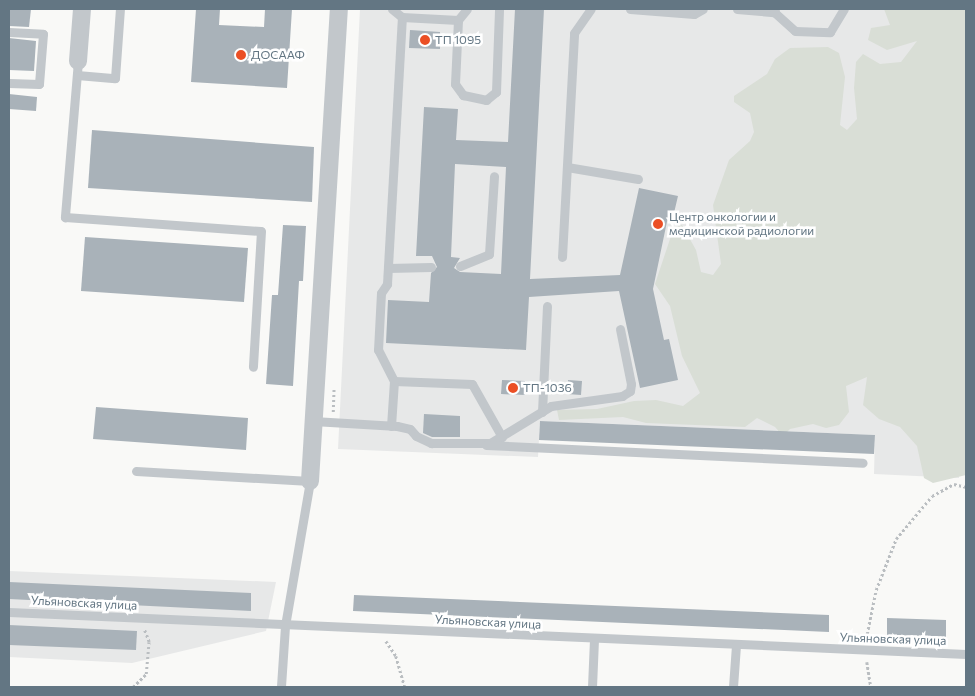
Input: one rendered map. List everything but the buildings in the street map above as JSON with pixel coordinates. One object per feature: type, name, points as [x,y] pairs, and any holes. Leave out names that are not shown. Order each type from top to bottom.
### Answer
[{"type":"street","points":[[77,68],[82,9]]},
{"type":"street","points":[[310,480],[339,9]]},
{"type":"lane","points":[[120,9],[115,78],[77,68],[65,217],[261,231],[253,367]]},
{"type":"lane","points":[[392,9],[402,17],[458,20]]},
{"type":"lane","points":[[466,9],[458,20],[455,84],[463,95],[486,100],[496,92],[499,9]]},
{"type":"lane","points":[[562,257],[574,34],[591,9]]},
{"type":"lane","points":[[630,9],[694,14],[703,9]]},
{"type":"lane","points":[[737,9],[774,10],[795,31],[830,32],[844,9]]},
{"type":"lane","points":[[391,426],[394,381],[378,350],[381,293],[387,284],[402,17]]},
{"type":"lane","points":[[9,32],[43,34],[39,84],[9,84]]},
{"type":"lane","points":[[567,167],[638,179]]},
{"type":"lane","points":[[460,266],[489,254],[494,176]]},
{"type":"lane","points":[[388,268],[431,267]]},
{"type":"lane","points":[[542,412],[547,306]]},
{"type":"lane","points":[[484,445],[542,412],[568,401],[622,396],[630,391],[620,329]]},
{"type":"lane","points":[[394,381],[472,384],[502,436]]},
{"type":"lane","points":[[529,389],[543,389]]},
{"type":"lane","points":[[313,421],[410,429],[416,436],[431,443],[863,464]]},
{"type":"lane","points":[[136,471],[310,480],[285,626],[281,687]]},
{"type":"lane","name":"Ульяновская улица","points":[[9,612],[285,626],[966,654]]},
{"type":"lane","points":[[592,687],[594,639]]},
{"type":"lane","points":[[733,687],[736,645]]},
{"type":"path","points":[[871,687],[865,650],[866,629],[876,590],[896,539],[932,496],[954,484],[966,487]]},
{"type":"path","points":[[133,687],[146,674],[149,642],[141,618]]},
{"type":"path","points":[[378,630],[396,656],[405,687]]},
{"type":"shaded area","name":"Центр онкологии и медицинской радиологии","points":[[360,9],[966,9],[966,339],[959,478],[874,474],[875,435],[540,421],[538,457],[338,449]]},
{"type":"shaded area","points":[[884,9],[966,9],[966,475],[933,483],[924,478],[917,446],[900,427],[879,419],[863,405],[867,377],[846,386],[849,412],[839,425],[826,428],[813,424],[790,429],[783,436],[775,427],[757,418],[745,427],[646,423],[623,417],[559,420],[557,410],[597,409],[634,401],[656,400],[683,406],[700,393],[682,356],[670,306],[655,284],[674,227],[682,225],[696,250],[701,272],[713,275],[721,264],[713,205],[729,160],[750,141],[754,132],[750,113],[734,102],[734,96],[767,74],[775,59],[790,48],[828,47],[839,53],[845,77],[840,125],[847,130],[857,119],[854,88],[856,62],[863,54],[880,64],[901,62],[917,41],[887,50],[868,40],[871,28],[890,25]]},
{"type":"shaded area","points":[[9,571],[276,582],[266,631],[132,663],[9,657]]},
{"type":"place","name":"ТП 1095","points":[[425,40]]},
{"type":"place","name":"ДОСААФ","points":[[241,55]]},
{"type":"place","name":"Центр онкологии и медицинской радиологии","points":[[658,224]]},
{"type":"place","name":"ТП-1036","points":[[513,388]]}]
